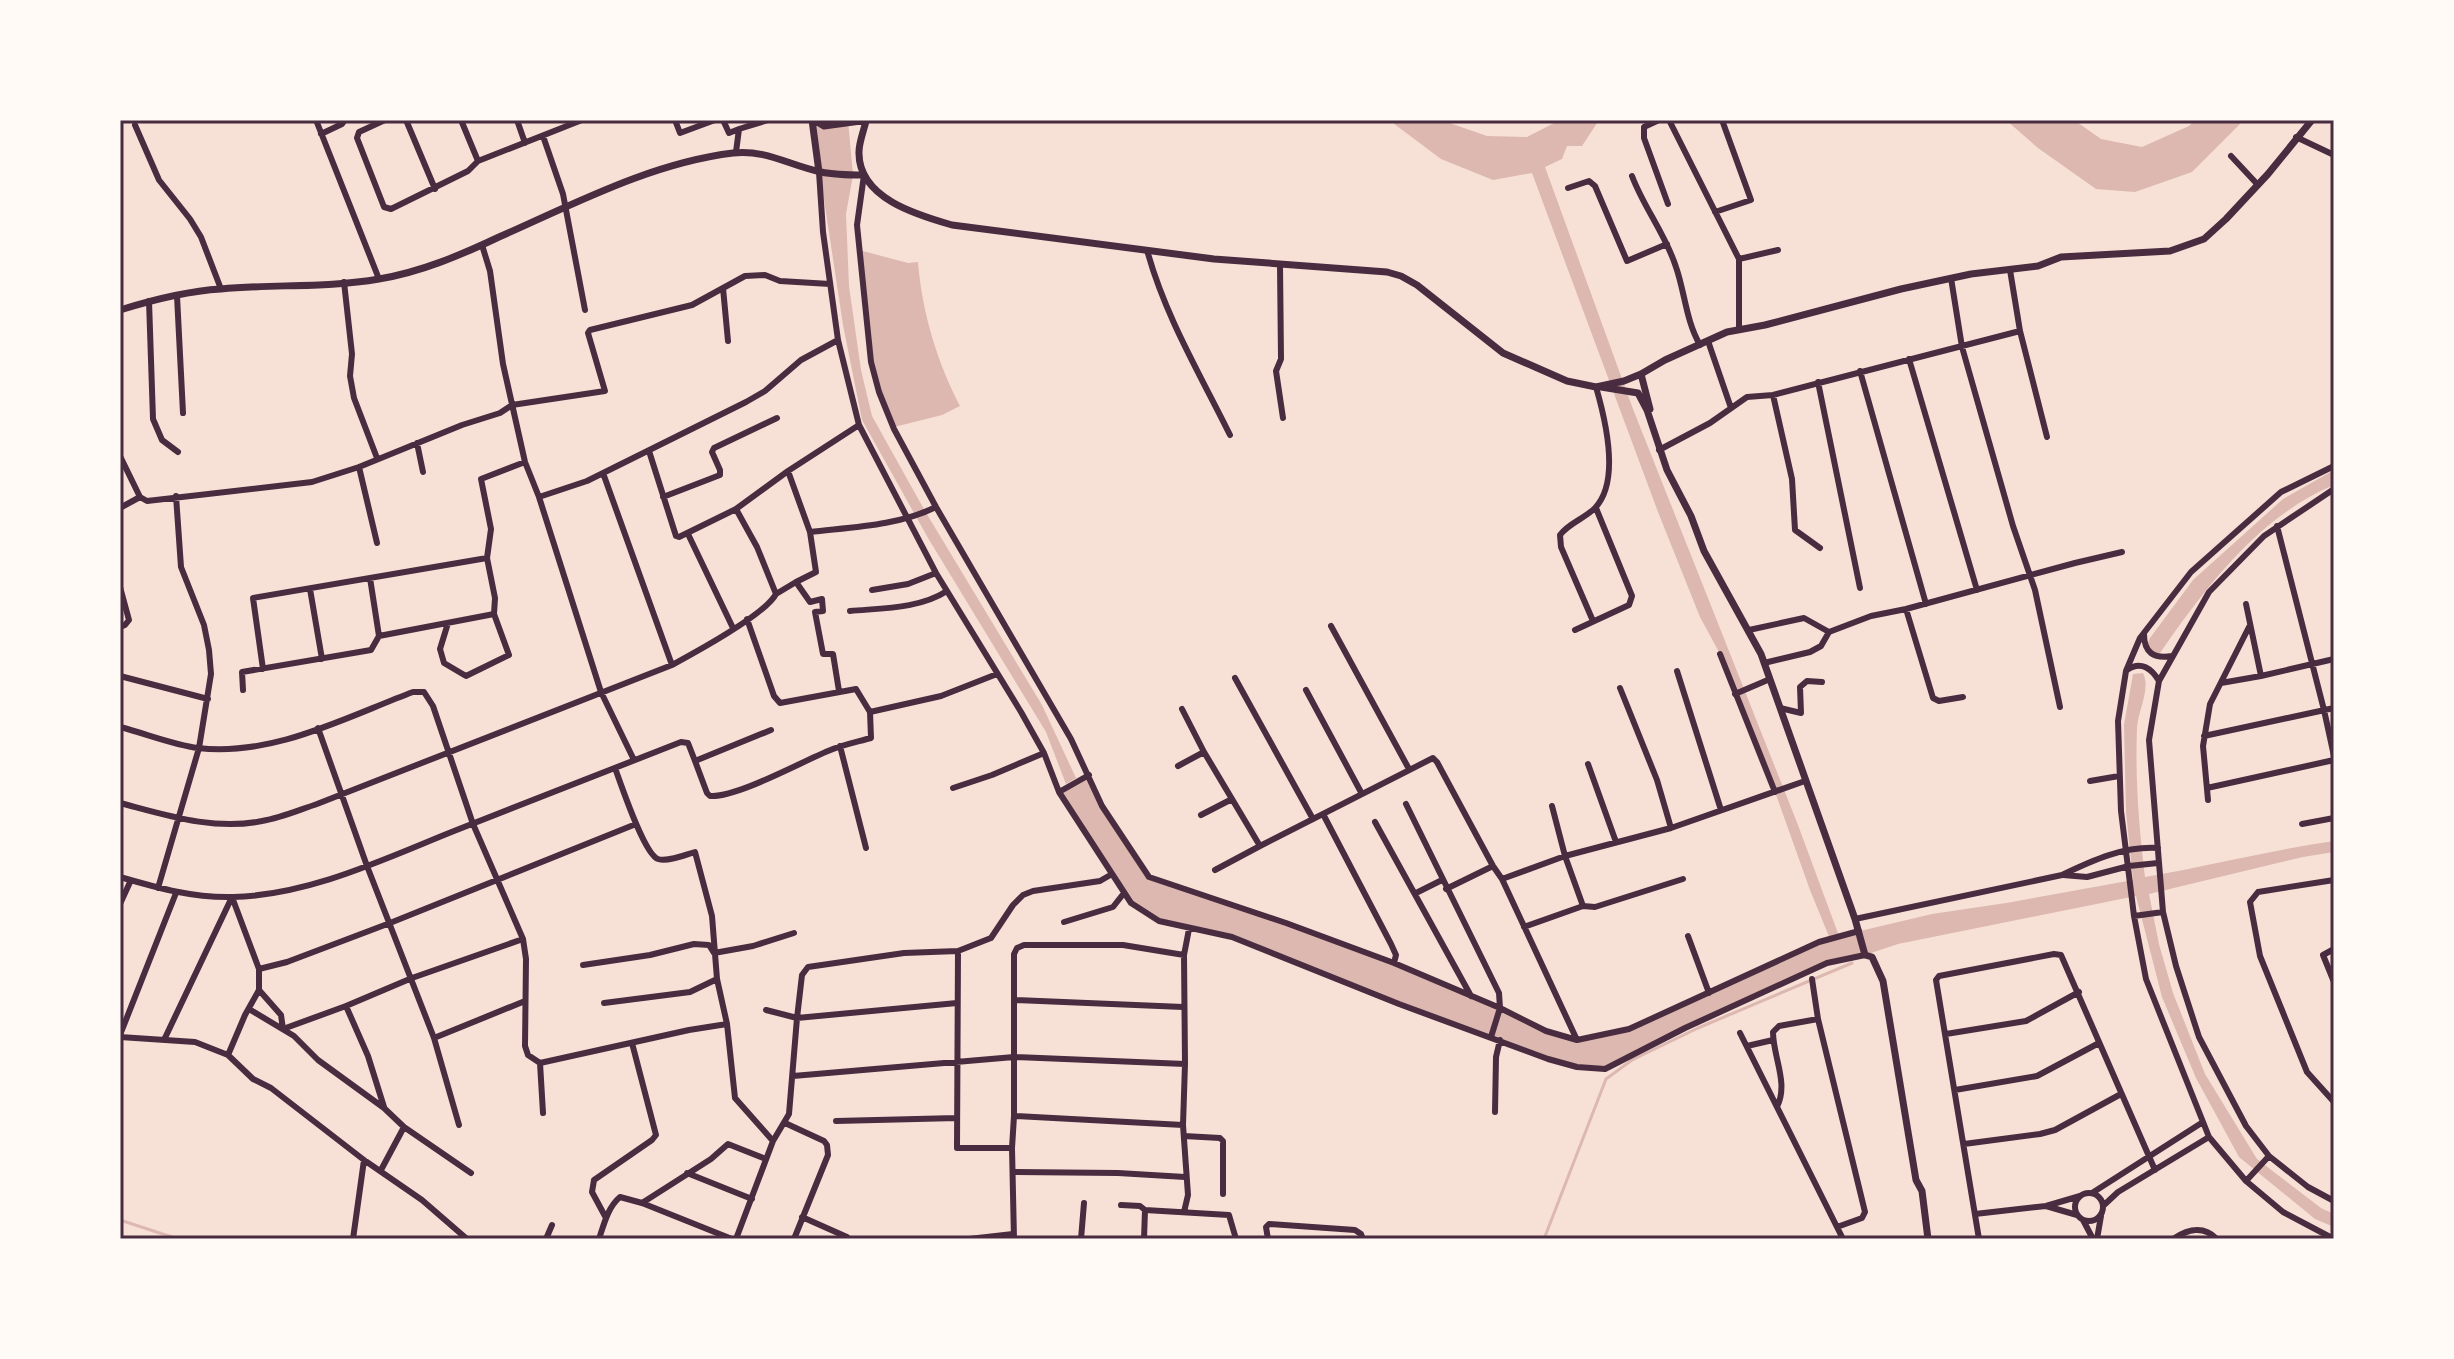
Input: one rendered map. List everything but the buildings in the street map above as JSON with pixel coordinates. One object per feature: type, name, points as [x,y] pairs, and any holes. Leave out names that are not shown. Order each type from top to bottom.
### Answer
[{"type":"street","points":[[316,120],[379,279]]},
{"type":"street","points":[[321,134],[345,120]]},
{"type":"street","points":[[385,120],[359,132],[357,138],[384,207],[396,208],[468,171],[478,161],[582,120]]},
{"type":"street","points":[[406,120],[435,189]]},
{"type":"street","points":[[461,120],[478,161]]},
{"type":"street","points":[[517,120],[525,143]]},
{"type":"street","points":[[675,120],[680,133],[715,120]]},
{"type":"street","points":[[723,120],[729,133],[768,120]]},
{"type":"street","points":[[813,120],[824,126],[867,120],[859,152],[864,175],[857,225],[871,362],[896,435],[1048,697],[1102,806],[1149,877],[1394,963],[1546,1031],[1577,1040],[1629,1029],[1819,942],[1859,931]]},
{"type":"street","points":[[813,120],[823,232],[838,340],[859,425],[936,573],[1044,753],[1059,792],[1131,903],[1159,921],[1232,937],[1399,1004],[1571,1066],[1605,1069],[1685,1028],[1827,963],[1865,955],[1872,957],[1883,981],[1928,1239]]},
{"type":"street","points":[[1659,120],[1644,127],[1644,138],[1668,204]]},
{"type":"street","points":[[1669,120],[1739,259],[1739,330]]},
{"type":"street","points":[[1715,212],[1751,200],[1722,120]]},
{"type":"street","points":[[1596,387],[1624,381],[1739,330],[1901,289],[2046,264],[2061,257],[2170,251],[2204,239],[2258,185],[2312,120]]},
{"type":"street","points":[[135,125],[159,180],[201,237],[221,289]]},
{"type":"street","points":[[736,152],[739,129]]},
{"type":"street","points":[[543,136],[563,194],[585,310]]},
{"type":"street","points":[[2296,137],[2334,155]]},
{"type":"street","points":[[120,310],[149,301],[221,289],[379,279],[418,269],[659,169],[736,152],[767,155],[819,172],[864,175],[882,197],[922,217],[952,225],[1147,250],[1401,276],[1417,285],[1503,353],[1567,381],[1638,393],[1647,410],[1667,470],[1691,516],[1704,551],[1764,663],[1865,955]]},
{"type":"street","points":[[2231,156],[2258,185]]},
{"type":"street","points":[[1632,176],[1641,201],[1667,244],[1676,267],[1691,330],[1704,343],[1731,408]]},
{"type":"street","points":[[1568,188],[1589,181],[1595,186],[1627,261],[1667,244]]},
{"type":"street","points":[[482,245],[490,271],[496,327],[525,462],[601,692],[634,760]]},
{"type":"street","points":[[1147,250],[1157,287],[1230,435]]},
{"type":"street","points":[[1739,259],[1778,250]]},
{"type":"street","points":[[1280,265],[1281,359],[1276,371],[1283,418]]},
{"type":"street","points":[[2010,270],[2020,331],[2047,437]]},
{"type":"street","points":[[120,456],[140,497],[147,501],[312,482],[500,413],[512,405],[605,391],[588,333],[590,330],[692,305],[745,276],[830,284]]},
{"type":"street","points":[[1951,278],[1962,347],[2048,641],[2060,707]]},
{"type":"street","points":[[344,282],[354,398],[377,458]]},
{"type":"street","points":[[723,288],[728,341]]},
{"type":"street","points":[[177,296],[183,413]]},
{"type":"street","points":[[149,301],[153,419],[162,440],[178,452]]},
{"type":"street","points":[[1659,450],[1710,423],[1747,397],[1773,395],[2020,331]]},
{"type":"street","points":[[539,497],[603,473],[756,397],[794,365],[838,340]]},
{"type":"street","points":[[1909,359],[1977,590]]},
{"type":"street","points":[[1860,371],[1926,604]]},
{"type":"street","points":[[1641,374],[1659,450]]},
{"type":"street","points":[[1818,382],[1860,588]]},
{"type":"street","points":[[1593,621],[1561,547],[1560,535],[1596,508],[1606,485],[1610,462],[1605,419],[1596,387]]},
{"type":"street","points":[[1773,395],[1792,479],[1795,530],[1820,548]]},
{"type":"street","points":[[663,497],[720,475],[712,452],[714,448],[777,418]]},
{"type":"street","points":[[649,451],[676,536],[688,534],[736,509],[859,425]]},
{"type":"street","points":[[417,443],[423,472]]},
{"type":"street","points":[[448,623],[440,649],[444,663],[466,676],[509,655],[494,614],[495,598],[487,558],[491,529],[481,479],[525,462]]},
{"type":"street","points":[[2334,466],[2281,492],[2191,572],[2144,633],[2126,671],[2118,721],[2119,776],[2132,866],[2130,879],[2146,979],[2209,1137],[2246,1181],[2283,1212],[2334,1239]]},
{"type":"street","points":[[359,467],[377,543]]},
{"type":"street","points":[[120,803],[179,818],[222,824],[263,821],[342,794],[672,665],[747,619],[776,594],[816,572],[810,532],[788,471]]},
{"type":"street","points":[[603,473],[672,665]]},
{"type":"street","points":[[2333,1198],[2308,1187],[2267,1159],[2199,1037],[2176,966],[2163,912],[2149,740],[2159,681],[2209,592],[2256,543],[2334,489]]},
{"type":"street","points":[[158,888],[199,748],[211,674],[200,612],[181,567],[176,496]]},
{"type":"street","points":[[120,508],[140,497]]},
{"type":"street","points":[[810,532],[907,519],[936,507]]},
{"type":"street","points":[[1575,630],[1629,605],[1632,596],[1596,508]]},
{"type":"street","points":[[736,509],[757,547],[776,594]]},
{"type":"street","points":[[2207,788],[2334,758],[2277,526]]},
{"type":"street","points":[[688,534],[733,628]]},
{"type":"street","points":[[1764,663],[1810,652],[1821,646],[1829,632],[1871,616],[2122,552]]},
{"type":"street","points":[[263,669],[253,598],[487,558]]},
{"type":"street","points":[[872,590],[908,584],[936,573]]},
{"type":"street","points":[[243,690],[242,672],[371,650],[379,636],[370,578]]},
{"type":"street","points":[[796,582],[810,602],[822,599],[823,611],[815,612],[823,654],[833,654],[839,691]]},
{"type":"street","points":[[120,587],[129,620],[120,627]]},
{"type":"street","points":[[310,589],[322,659]]},
{"type":"street","points":[[850,611],[926,601],[947,591]]},
{"type":"street","points":[[2246,604],[2261,676]]},
{"type":"street","points":[[1906,609],[1933,698],[1939,701],[1963,697]]},
{"type":"street","points":[[379,636],[494,614]]},
{"type":"street","points":[[1749,630],[1804,618],[1829,632]]},
{"type":"street","points":[[120,877],[199,897],[232,897],[280,891],[367,866],[685,741],[707,793],[716,796],[746,787],[840,746],[871,738],[870,712],[856,689],[784,703],[776,700],[747,619]]},
{"type":"street","points":[[1331,626],[1409,769]]},
{"type":"street","points":[[2208,800],[2203,746],[2210,704],[2249,627]]},
{"type":"street","points":[[2144,633],[2145,646],[2150,653],[2160,658],[2172,656]]},
{"type":"street","points":[[1720,654],[1775,792]]},
{"type":"street","points":[[2221,683],[2334,659]]},
{"type":"street","points":[[2126,671],[2133,666],[2144,666],[2159,681]]},
{"type":"street","points":[[1677,671],[1721,810]]},
{"type":"street","points":[[870,712],[941,696],[997,674]]},
{"type":"street","points":[[120,676],[208,699]]},
{"type":"street","points":[[1235,678],[1313,819]]},
{"type":"street","points":[[1735,694],[1770,679]]},
{"type":"street","points":[[1778,708],[1801,713],[1800,687],[1807,681],[1822,682]]},
{"type":"street","points":[[1620,688],[1657,780],[1671,828]]},
{"type":"street","points":[[1306,690],[1362,794]]},
{"type":"street","points":[[120,727],[199,748],[249,748],[284,740],[413,692],[424,692],[433,706],[473,824],[523,939],[526,959],[525,1046],[528,1055],[540,1063],[727,1024]]},
{"type":"street","points":[[2204,736],[2334,708]]},
{"type":"street","points":[[1182,709],[1260,846]]},
{"type":"street","points":[[318,728],[367,866],[434,1038],[459,1125]]},
{"type":"street","points":[[695,761],[771,730]]},
{"type":"street","points":[[840,746],[866,848]]},
{"type":"street","points":[[1178,766],[1204,752]]},
{"type":"street","points":[[953,788],[1044,753]]},
{"type":"street","points":[[1215,870],[1433,758],[1502,879],[1577,1040]]},
{"type":"street","points":[[1588,764],[1616,842]]},
{"type":"street","points":[[615,768],[636,824],[652,855],[663,859],[695,852],[712,916],[717,979],[727,1024],[735,1098],[773,1141]]},
{"type":"street","points":[[1059,792],[1089,775]]},
{"type":"street","points":[[2090,781],[2119,776]]},
{"type":"street","points":[[1502,879],[1565,856],[1671,828],[1805,781]]},
{"type":"street","points":[[1201,815],[1232,799]]},
{"type":"street","points":[[1406,804],[1499,993],[1500,1008],[1491,1037]]},
{"type":"street","points":[[1552,806],[1583,906]]},
{"type":"street","points":[[1323,814],[1391,944],[1396,955],[1394,963]]},
{"type":"street","points":[[2302,824],[2334,818]]},
{"type":"street","points":[[1375,822],[1471,996]]},
{"type":"street","points":[[259,969],[287,962],[390,923],[636,824]]},
{"type":"street","points":[[1855,919],[2062,875],[2129,849],[2158,848]]},
{"type":"street","points":[[2062,875],[2087,877],[2158,863]]},
{"type":"street","points":[[1446,889],[1493,866]]},
{"type":"street","points":[[599,1239],[606,1218],[620,1197],[734,1239],[773,1141],[789,1114],[802,975],[808,967],[904,953],[958,951],[991,938],[1023,895],[1100,881],[1112,874]]},
{"type":"street","points":[[1524,927],[1583,906],[1595,907],[1683,879]]},
{"type":"street","points":[[120,904],[131,880]]},
{"type":"street","points":[[1416,893],[1442,880]]},
{"type":"street","points":[[2331,1100],[2307,1072],[2260,956],[2250,902],[2258,892],[2334,880]]},
{"type":"street","points":[[176,893],[120,1036],[195,1042],[228,1055],[253,1079],[271,1088],[364,1160],[422,1200],[467,1239]]},
{"type":"street","points":[[1064,922],[1113,907],[1124,893]]},
{"type":"street","points":[[228,1055],[259,990],[259,969],[232,897]]},
{"type":"street","points":[[164,1040],[232,897]]},
{"type":"street","points":[[2137,916],[2163,912]]},
{"type":"street","points":[[1184,1212],[1188,1195],[1183,1125],[1183,1007],[1184,955],[1189,929]]},
{"type":"street","points":[[714,953],[753,946],[794,933]]},
{"type":"street","points":[[1688,936],[1709,993]]},
{"type":"street","points":[[283,1029],[412,978],[523,939]]},
{"type":"street","points":[[583,965],[650,955],[694,944],[709,945],[714,953]]},
{"type":"street","points":[[969,1239],[1013,1237],[1014,954],[1017,948],[1024,945],[1123,945],[1184,955]]},
{"type":"street","points":[[2334,949],[2323,955],[2334,982]]},
{"type":"street","points":[[958,951],[957,1148],[1012,1148]]},
{"type":"street","points":[[1979,1239],[1936,980],[1939,976],[2061,955],[2155,1170]]},
{"type":"street","points":[[604,1003],[690,992],[717,979]]},
{"type":"street","points":[[1812,979],[1818,1019],[1865,1212],[1862,1218],[1837,1227]]},
{"type":"street","points":[[259,990],[281,1015],[283,1029]]},
{"type":"street","points":[[1946,1034],[2026,1021],[2079,992]]},
{"type":"street","points":[[1015,1000],[1183,1007]]},
{"type":"street","points":[[434,1038],[525,1001]]},
{"type":"street","points":[[766,1010],[797,1018],[957,1003]]},
{"type":"street","points":[[346,1006],[368,1056],[384,1108]]},
{"type":"street","points":[[249,1009],[294,1036],[318,1060],[384,1108],[404,1127],[471,1173]]},
{"type":"street","points":[[1777,1107],[1782,1080],[1773,1032],[1779,1026],[1818,1019]]},
{"type":"street","points":[[1740,1033],[1843,1239]]},
{"type":"street","points":[[1495,1112],[1496,1057],[1500,1040]]},
{"type":"street","points":[[1747,1046],[1773,1040]]},
{"type":"street","points":[[606,1218],[592,1192],[594,1180],[656,1135],[632,1043]]},
{"type":"street","points":[[1955,1090],[2037,1076],[2099,1043]]},
{"type":"street","points":[[793,1076],[1014,1057],[1185,1064]]},
{"type":"street","points":[[540,1063],[543,1113]]},
{"type":"street","points":[[2331,1100],[2334,1089]]},
{"type":"street","points":[[1964,1144],[2055,1130],[2121,1094]]},
{"type":"street","points":[[1014,1116],[1183,1125]]},
{"type":"street","points":[[836,1121],[957,1118]]},
{"type":"street","points":[[1975,1214],[2046,1206],[2092,1193],[2203,1122]]},
{"type":"street","points":[[785,1123],[824,1141],[828,1149],[794,1239]]},
{"type":"street","points":[[381,1170],[404,1127]]},
{"type":"street","points":[[1184,1136],[1220,1138],[1223,1141],[1223,1194]]},
{"type":"street","points":[[2046,1206],[2090,1221],[2097,1218],[2118,1192],[2209,1137]]},
{"type":"street","points":[[642,1203],[717,1155],[728,1144],[766,1159]]},
{"type":"street","points":[[2246,1181],[2267,1159]]},
{"type":"street","points":[[353,1239],[364,1160]]},
{"type":"street","points":[[1013,1172],[1185,1177]]},
{"type":"street","points":[[687,1173],[752,1199]]},
{"type":"street","points":[[2092,1193],[2099,1198],[2102,1209],[2095,1239]]},
{"type":"street","points":[[2080,1196],[2075,1201],[2075,1209],[2095,1239]]},
{"type":"street","points":[[1081,1239],[1084,1203]]},
{"type":"street","points":[[1121,1205],[1140,1206],[1145,1210],[1229,1215],[1236,1239]]},
{"type":"street","points":[[1144,1239],[1145,1210]]},
{"type":"street","points":[[802,1217],[847,1237]]},
{"type":"street","points":[[1268,1239],[1266,1227],[1269,1224],[1355,1230],[1360,1232],[1363,1239]]},
{"type":"street","points":[[546,1239],[552,1225]]},
{"type":"street","points":[[1318,1228],[1321,1239]]},
{"type":"street","points":[[2173,1239],[2187,1230],[2195,1229],[2217,1239]]},
{"type":"shaded area","points":[[812,120],[848,120],[853,175],[846,214],[849,286],[861,370],[872,416],[925,511],[1042,705],[1076,778],[1066,784],[1046,732],[928,538],[862,420],[843,325]]},
{"type":"shaded area","points":[[1389,120],[1441,120],[1487,136],[1527,137],[1560,120],[1599,120],[1582,146],[1567,146],[1562,159],[1545,167],[1633,409],[1839,936],[1932,914],[2133,880],[2126,812],[2124,725],[2133,674],[2143,673],[2146,686],[2138,721],[2137,747],[2138,803],[2145,877],[2334,841],[2334,852],[2149,894],[2173,993],[2205,1074],[2257,1159],[2321,1208],[2334,1214],[2334,1227],[2315,1219],[2239,1157],[2196,1078],[2162,997],[2136,896],[1898,944],[1827,963],[1605,1069],[1548,1059],[1232,937],[1159,921],[1131,903],[1059,792],[1089,775],[1102,806],[1149,877],[1394,963],[1546,1031],[1577,1040],[1629,1029],[1830,939],[1720,654],[1700,617],[1658,512],[1532,173],[1493,180],[1441,159]]},
{"type":"shaded area","points":[[2006,120],[2074,120],[2101,139],[2142,147],[2189,126],[2195,120],[2244,120],[2192,172],[2135,192],[2096,189],[2038,148]]},
{"type":"shaded area","points":[[859,250],[908,263],[918,262],[932,336],[960,406],[942,415],[894,427],[871,362]]},
{"type":"shaded area","points":[[2334,470],[2334,485],[2282,515],[2236,556],[2160,653],[2155,654],[2146,647],[2193,580],[2283,499]]},
{"type":"waterway","points":[[1544,1239],[1606,1079],[1632,1060],[1698,1028],[1852,963]]},
{"type":"waterway","points":[[120,1220],[178,1239]]}]
